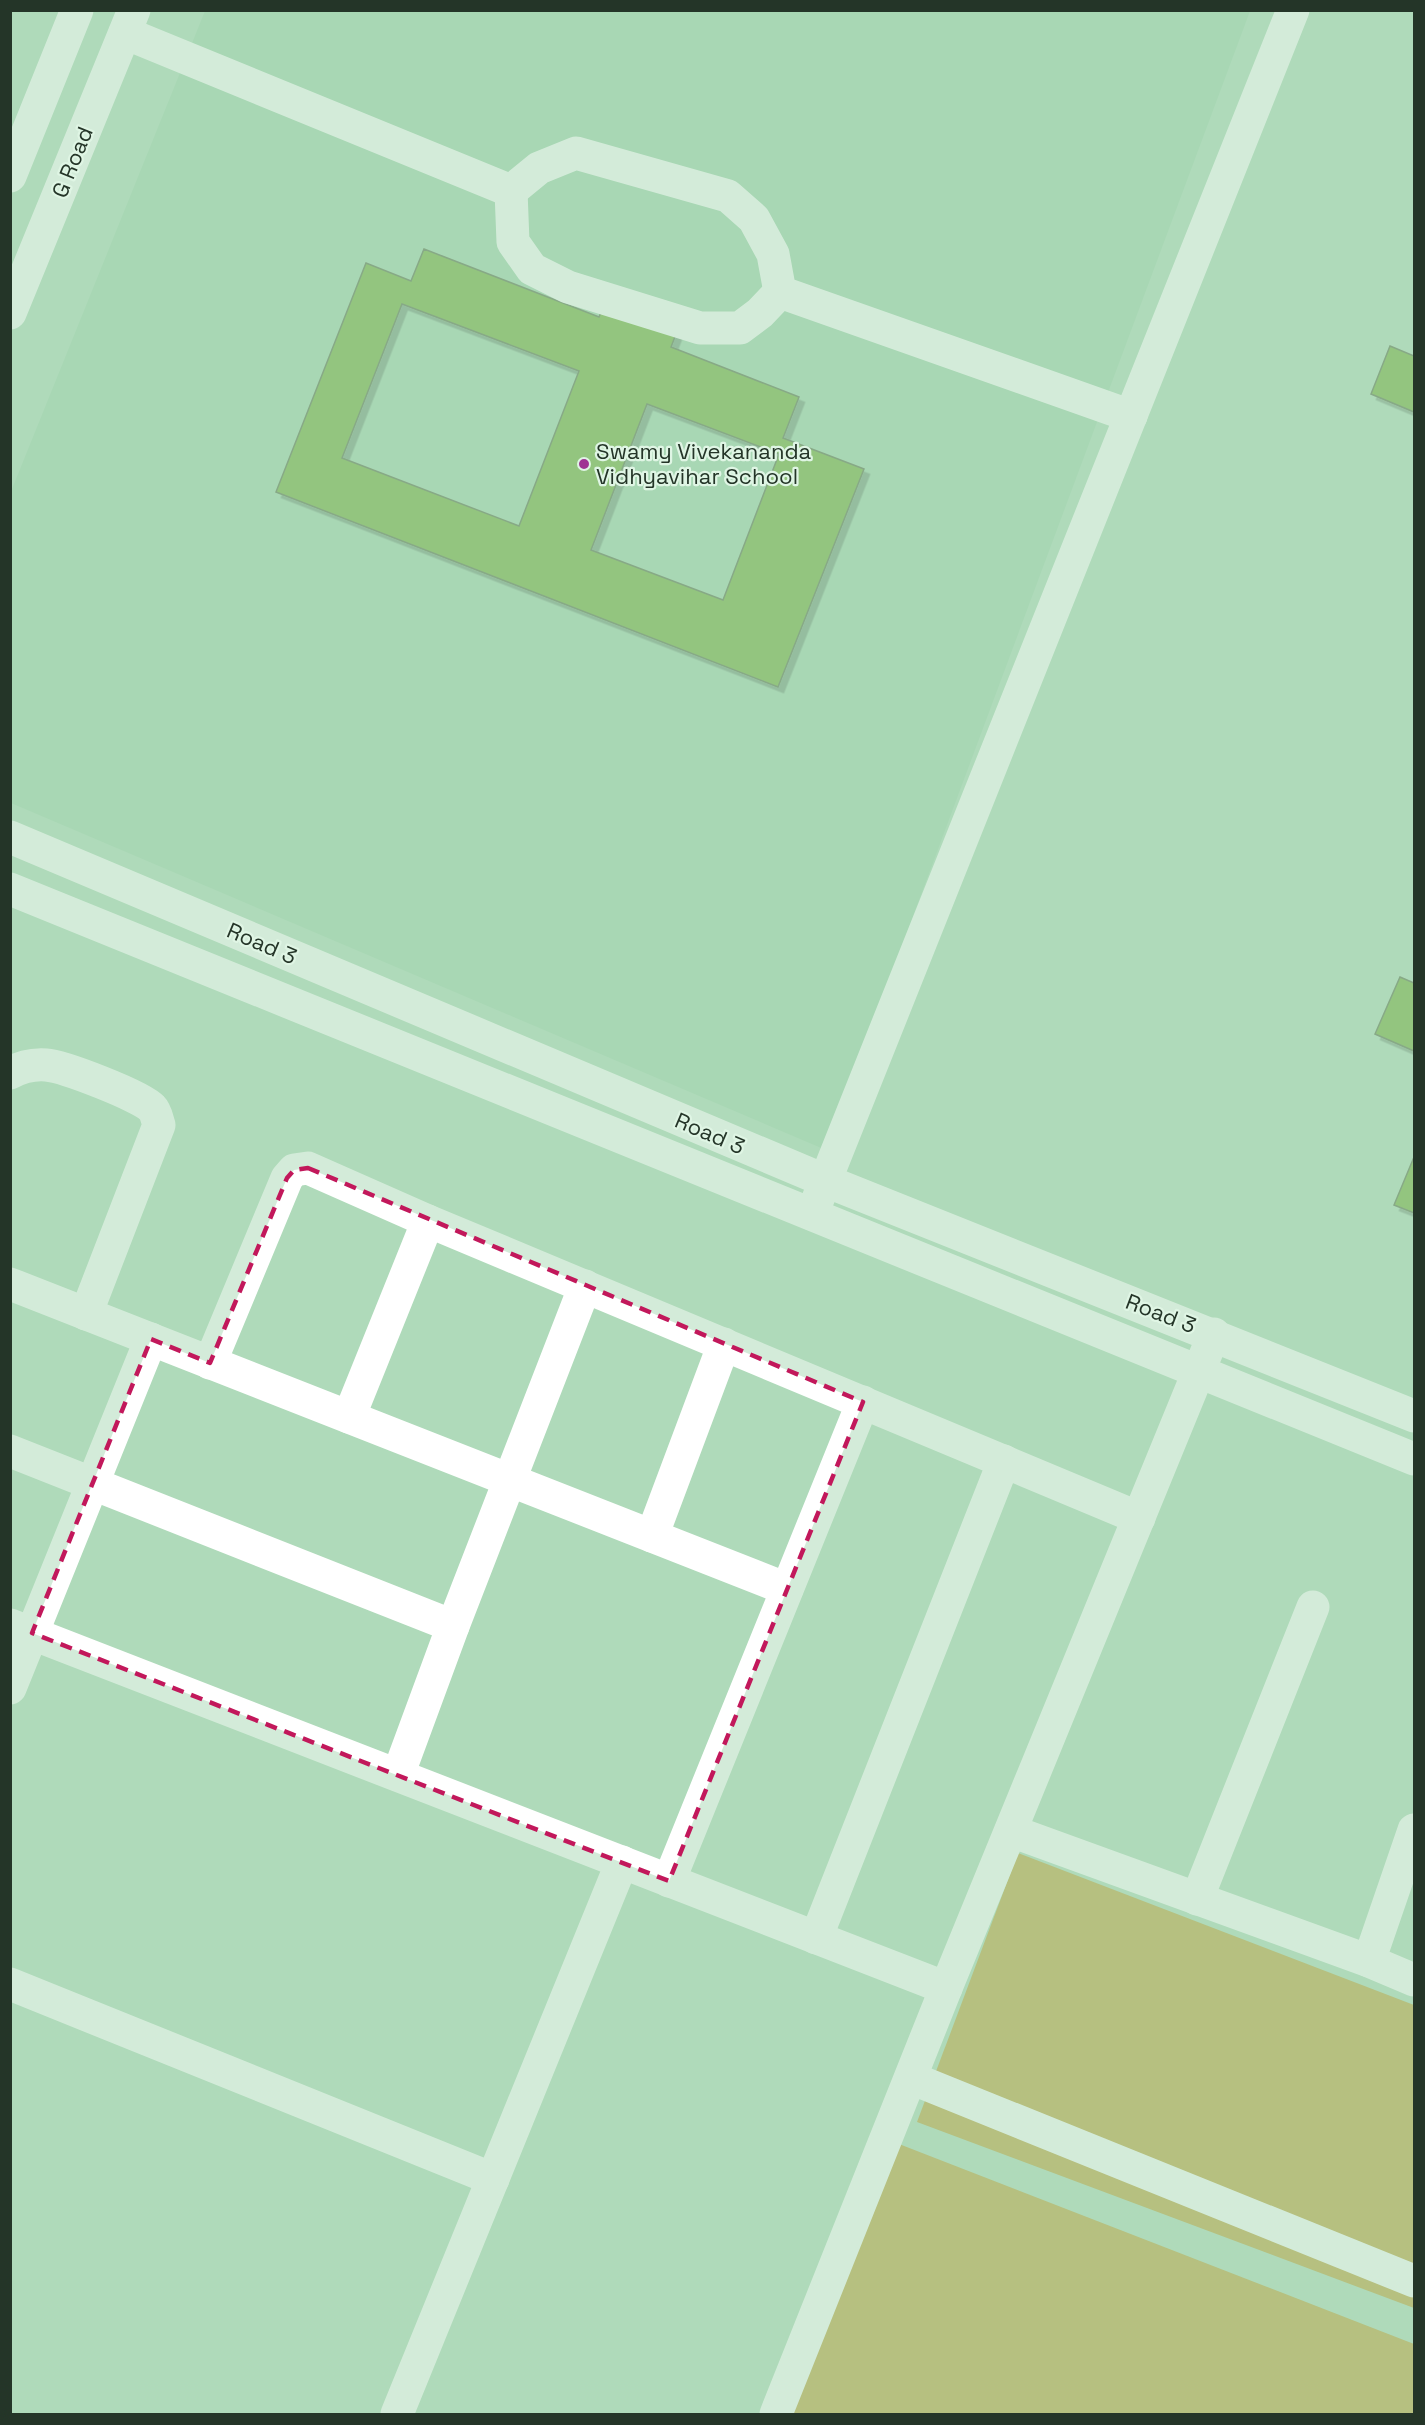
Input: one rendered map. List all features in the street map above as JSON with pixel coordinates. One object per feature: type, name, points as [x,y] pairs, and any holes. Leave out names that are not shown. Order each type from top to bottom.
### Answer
[{"type":"street","points":[[10,176],[77,10]]},
{"type":"street","points":[[812,1214],[1293,10]]},
{"type":"street","points":[[129,22],[511,191]]},
{"type":"street","name":"G Road","points":[[10,313],[129,22]]},
{"type":"street","points":[[511,191],[539,168],[576,153],[728,196],[754,219],[773,254],[780,292]]},
{"type":"street","points":[[511,191],[513,242],[532,269],[568,287],[700,327],[740,328],[760,314],[780,292]]},
{"type":"street","points":[[780,292],[1131,416]]},
{"type":"street","name":"Road 3","points":[[10,837],[826,1181],[1214,1334],[1414,1416]]},
{"type":"street","name":"Road 3","points":[[10,890],[1414,1459]]},
{"type":"street","points":[[10,1073],[22,1067],[47,1065],[75,1072],[134,1097],[154,1110],[159,1125],[86,1314]]},
{"type":"street","points":[[210,1363],[287,1178],[294,1170],[308,1168],[428,1221],[1139,1518]]},
{"type":"street","points":[[349,1417],[428,1221]]},
{"type":"street","points":[[10,1284],[787,1589]]},
{"type":"street","points":[[398,1775],[453,1626],[585,1286]]},
{"type":"street","points":[[776,2415],[946,1988],[1214,1334]]},
{"type":"street","points":[[10,1688],[21,1629],[93,1484],[151,1339]]},
{"type":"street","points":[[652,1536],[724,1344]]},
{"type":"street","points":[[669,1881],[863,1402]]},
{"type":"street","points":[[10,1451],[453,1626]]},
{"type":"street","points":[[816,1938],[1004,1461]]},
{"type":"street","points":[[1197,1899],[1313,1607]]},
{"type":"street","points":[[21,1629],[946,1988]]},
{"type":"street","points":[[1369,1961],[1414,1830]]},
{"type":"street","points":[[1011,1831],[1369,1961],[1414,1980]]},
{"type":"street","points":[[397,2415],[622,1862]]},
{"type":"street","points":[[10,1984],[493,2179]]},
{"type":"street","points":[[911,2078],[1414,2281]]},
{"type":"highlighted area","points":[[308,1168],[863,1402],[669,1881],[32,1633],[151,1339],[210,1363],[287,1178],[294,1170]]},
{"type":"shaded area","points":[[205,11],[1250,11],[826,1150],[11,803],[10,494]]},
{"type":"shaded area","points":[[1018,1853],[1414,2005],[1414,2308],[917,2122]]},
{"type":"shaded area","points":[[899,2144],[1414,2344],[1414,2414],[791,2414]]},
{"type":"building","name":"Swamy Vivekananda Vidhyavihar School","points":[[424,249],[599,317],[609,293],[681,321],[671,347],[799,397],[783,438],[864,469],[778,687],[276,492],[366,263],[411,281]],"holes":[[[402,304],[579,371],[519,526],[342,458]],[[647,404],[779,454],[723,600],[591,550]]]},
{"type":"building","points":[[1390,346],[1414,356],[1414,412],[1371,394]]},
{"type":"building","points":[[1400,977],[1414,983],[1414,1051],[1375,1034]]},
{"type":"building","points":[[1414,1157],[1414,1213],[1394,1205]]},
{"type":"place","name":"Swamy Vivekananda Vidhyavihar School","points":[[584,464]]}]
